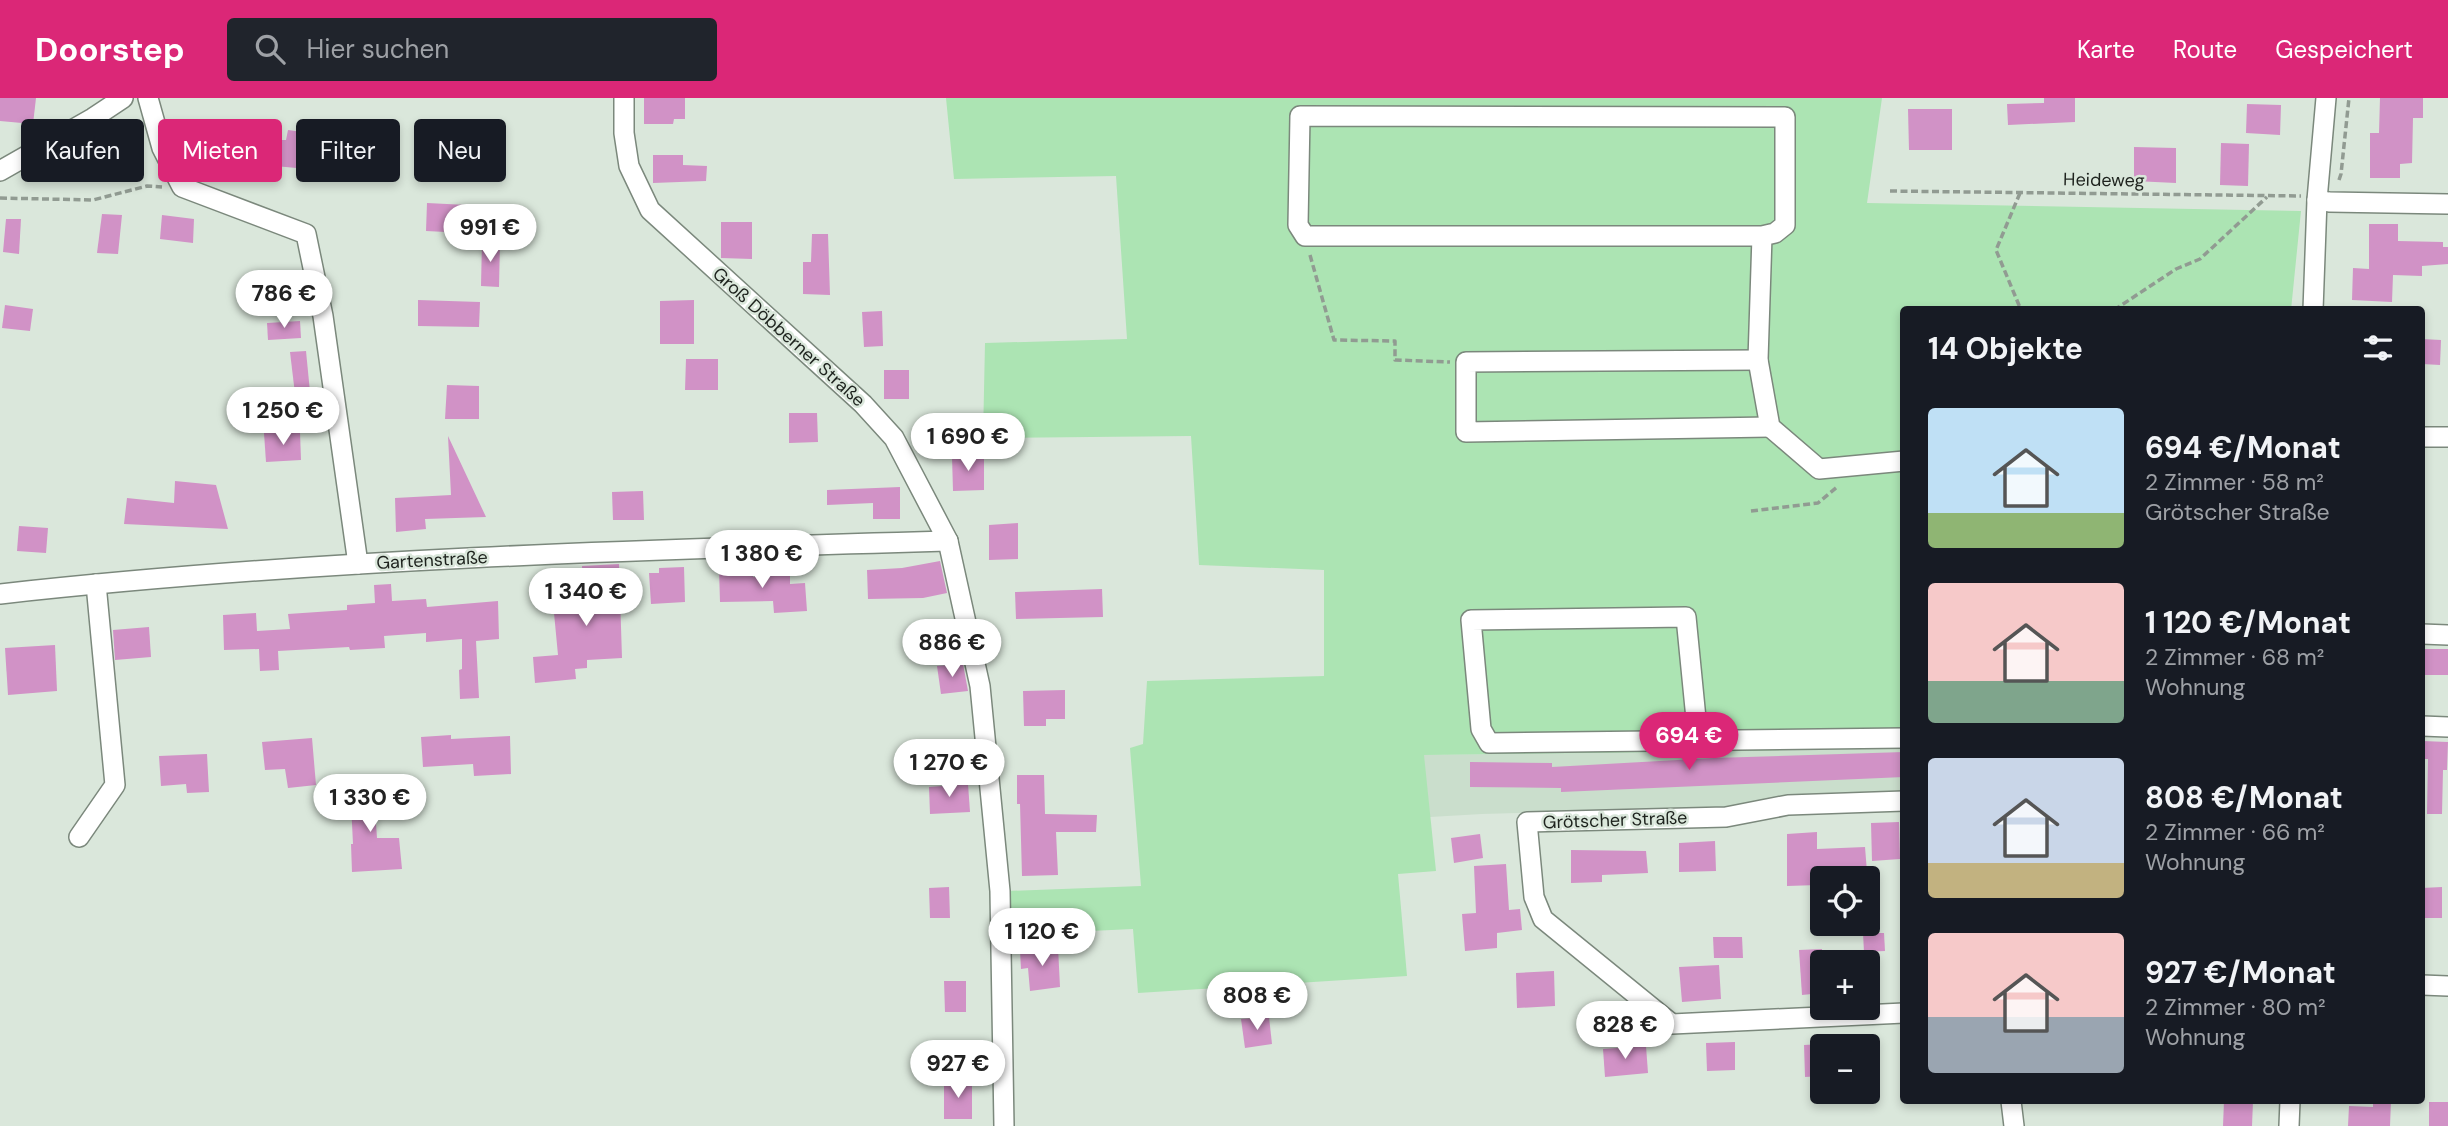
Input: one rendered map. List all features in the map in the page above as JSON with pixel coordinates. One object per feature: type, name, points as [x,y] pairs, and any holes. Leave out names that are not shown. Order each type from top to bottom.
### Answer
[{"type":"street","points":[[0,171],[123,98]]},
{"type":"street","points":[[148,98],[162,148],[182,187],[306,234],[323,316],[358,564]]},
{"type":"street","name":"Groß Döbberner Straße","points":[[624,98],[624,133],[629,166],[650,211],[863,404],[894,438],[948,541],[980,686],[1000,891],[1004,1126]]},
{"type":"street","points":[[2313,306],[2317,200],[2326,98]]},
{"type":"street","points":[[1300,117],[1785,117],[1785,225],[1775,233],[1762,236],[1305,236],[1298,225],[1300,117]]},
{"type":"street","points":[[2317,200],[2448,204]]},
{"type":"street","points":[[1762,236],[1758,360],[1770,427],[1819,469],[1900,461]]},
{"type":"street","points":[[1758,360],[1466,362],[1466,432],[1770,427]]},
{"type":"street","points":[[2425,438],[2448,437]]},
{"type":"street","name":"Gartenstraße","points":[[0,594],[358,564],[655,549],[948,541]]},
{"type":"street","points":[[79,837],[115,785],[96,584]]},
{"type":"street","points":[[1698,739],[1686,617],[1471,620],[1481,729],[1489,743],[1900,738]]},
{"type":"street","points":[[2425,634],[2448,635]]},
{"type":"street","points":[[2425,726],[2448,727]]},
{"type":"street","name":"Grötscher Straße","points":[[1900,801],[1788,804],[1726,817],[1527,822],[1534,897],[1543,919],[1672,1024],[1900,1013]]},
{"type":"street","points":[[2425,985],[2448,986]]},
{"type":"street","points":[[2289,1126],[2290,1104]]},
{"type":"path","points":[[0,198],[93,200],[146,186],[182,187]]},
{"type":"path","name":"Heideweg","points":[[1890,191],[2306,196],[2317,200]]},
{"type":"path","points":[[2019,306],[1996,250],[2020,192]]},
{"type":"path","points":[[2120,306],[2176,269],[2200,259],[2269,196]]},
{"type":"path","points":[[1305,236],[1334,340],[1395,341],[1395,360],[1466,362]]},
{"type":"path","points":[[1751,511],[1818,503],[1837,489],[1839,467]]},
{"type":"shaded area","points":[[946,98],[1882,98],[1867,203],[2301,211],[2291,306],[1900,306],[1900,746],[1758,751],[1424,755],[1436,871],[1398,874],[1407,976],[1138,993],[1133,929],[1007,935],[1007,891],[1141,886],[1130,748],[1143,744],[1147,681],[1324,676],[1324,570],[1199,565],[1191,436],[983,438],[985,343],[1127,339],[1116,176],[954,179]]},
{"type":"shaded area","points":[[1900,746],[1900,792],[1786,796],[1728,807],[1430,817],[1423,755],[1758,751]]},
{"type":"building","points":[[0,98],[36,98],[34,119],[21,119],[21,123],[0,121]]},
{"type":"building","points":[[644,98],[685,98],[685,119],[674,119],[673,124],[644,124]]},
{"type":"building","points":[[2044,98],[2075,98],[2075,122],[2008,125],[2007,104],[2044,103]]},
{"type":"building","points":[[2380,98],[2423,98],[2423,118],[2413,118],[2412,163],[2400,164],[2400,178],[2370,178],[2370,133],[2379,133]]},
{"type":"building","points":[[2247,104],[2281,105],[2280,135],[2246,133]]},
{"type":"building","points":[[1908,109],[1952,109],[1952,150],[1909,150]]},
{"type":"building","points":[[288,130],[296,131],[296,168],[282,167],[282,140],[286,140]]},
{"type":"building","points":[[2221,143],[2249,144],[2248,186],[2220,185]]},
{"type":"building","points":[[2134,147],[2176,148],[2176,183],[2134,181]]},
{"type":"building","points":[[653,155],[683,155],[683,165],[707,166],[706,181],[653,183]]},
{"type":"building","points":[[427,203],[467,205],[466,233],[426,231]]},
{"type":"building","points":[[102,214],[122,215],[118,254],[97,253]]},
{"type":"building","points":[[162,215],[194,219],[193,243],[160,239]]},
{"type":"building","points":[[6,219],[21,219],[19,254],[3,252]]},
{"type":"building","points":[[721,222],[752,222],[752,259],[721,258]]},
{"type":"building","points":[[2369,224],[2398,224],[2398,241],[2443,242],[2443,247],[2448,247],[2448,264],[2422,266],[2422,276],[2393,275],[2392,302],[2352,300],[2353,268],[2369,269]]},
{"type":"building","points":[[812,234],[828,234],[830,295],[803,294],[803,262],[811,262]]},
{"type":"building","points":[[482,241],[500,242],[499,287],[481,286]]},
{"type":"building","points":[[418,300],[480,302],[479,327],[418,326]]},
{"type":"building","points":[[694,300],[694,344],[660,344],[660,301]]},
{"type":"building","points":[[5,305],[33,309],[30,331],[2,328]]},
{"type":"building","points":[[882,311],[883,346],[864,347],[862,312]]},
{"type":"building","points":[[300,321],[301,338],[268,340],[267,323]]},
{"type":"building","points":[[2425,339],[2441,340],[2440,365],[2425,364]]},
{"type":"building","points":[[306,351],[310,392],[295,394],[290,352]]},
{"type":"building","points":[[686,359],[718,359],[718,390],[685,390]]},
{"type":"building","points":[[884,370],[909,370],[909,399],[884,399]]},
{"type":"building","points":[[447,385],[479,386],[479,419],[445,419]]},
{"type":"building","points":[[789,413],[817,413],[818,442],[789,443]]},
{"type":"building","points":[[300,432],[301,460],[266,462],[264,433]]},
{"type":"building","points":[[448,436],[486,517],[425,519],[426,529],[396,532],[395,498],[451,495]]},
{"type":"building","points":[[984,455],[984,490],[953,491],[952,456]]},
{"type":"building","points":[[175,481],[216,485],[228,529],[124,524],[127,498],[174,503]]},
{"type":"building","points":[[900,487],[900,519],[873,519],[873,503],[827,505],[827,490]]},
{"type":"building","points":[[643,491],[644,520],[613,520],[612,492]]},
{"type":"building","points":[[1018,523],[1018,559],[989,560],[989,525]]},
{"type":"building","points":[[19,526],[48,528],[46,553],[17,551]]},
{"type":"building","points":[[940,561],[947,593],[923,598],[868,599],[867,570],[902,568]]},
{"type":"building","points":[[619,564],[622,658],[587,660],[587,668],[575,669],[576,679],[535,683],[533,657],[558,655],[554,613],[584,611],[582,566]]},
{"type":"building","points":[[684,567],[685,602],[651,604],[649,573],[659,573],[659,568]]},
{"type":"building","points":[[753,567],[753,577],[790,575],[790,584],[805,583],[807,611],[774,613],[773,601],[720,602],[719,569]]},
{"type":"building","points":[[391,584],[392,601],[426,599],[427,607],[498,601],[499,639],[476,641],[479,698],[460,699],[462,639],[426,642],[426,633],[384,636],[385,648],[278,651],[279,670],[260,671],[259,649],[224,650],[223,615],[256,613],[257,631],[290,629],[288,614],[347,610],[347,605],[375,603],[374,585]]},
{"type":"building","points":[[1102,589],[1103,617],[1016,619],[1015,592]]},
{"type":"building","points":[[149,627],[151,657],[115,660],[113,630]]},
{"type":"building","points":[[55,645],[57,691],[8,695],[5,648]]},
{"type":"building","points":[[2425,649],[2448,649],[2448,675],[2425,675]]},
{"type":"building","points":[[963,664],[968,691],[941,694],[937,666]]},
{"type":"building","points":[[1065,690],[1065,719],[1046,719],[1046,726],[1024,726],[1023,691]]},
{"type":"building","points":[[451,735],[451,739],[510,736],[511,774],[474,776],[473,764],[423,767],[421,737]]},
{"type":"building","points":[[312,738],[316,785],[288,788],[285,769],[265,770],[262,742]]},
{"type":"building","points":[[937,739],[939,777],[921,778],[918,741]]},
{"type":"building","points":[[2425,741],[2448,742],[2447,770],[2443,770],[2442,814],[2427,814],[2428,759],[2425,759]]},
{"type":"building","points":[[1900,752],[1900,777],[1561,792],[1561,788],[1470,787],[1470,762],[1552,763],[1552,767]]},
{"type":"building","points":[[207,754],[209,792],[187,793],[186,784],[161,786],[159,756]]},
{"type":"building","points":[[1017,775],[1044,775],[1045,814],[1097,815],[1096,832],[1056,832],[1058,875],[1022,876]]},
{"type":"building","points":[[373,781],[377,838],[399,838],[402,869],[352,872],[350,783]]},
{"type":"building","points":[[968,784],[970,812],[930,814],[929,787]]},
{"type":"building","points":[[1899,822],[1900,859],[1872,861],[1871,823]]},
{"type":"building","points":[[1817,832],[1817,849],[1865,847],[1867,866],[1810,866],[1810,885],[1787,886],[1787,834]]},
{"type":"building","points":[[1480,834],[1483,858],[1454,863],[1451,838]]},
{"type":"building","points":[[1715,841],[1716,871],[1679,872],[1679,843]]},
{"type":"building","points":[[1571,850],[1646,851],[1648,873],[1602,875],[1602,882],[1571,883]]},
{"type":"building","points":[[1506,864],[1509,910],[1520,909],[1522,930],[1497,933],[1497,948],[1465,951],[1462,914],[1476,913],[1474,866]]},
{"type":"building","points":[[949,887],[950,918],[930,918],[929,888]]},
{"type":"building","points":[[2442,887],[2442,918],[2425,918],[2425,888]]},
{"type":"building","points":[[1880,933],[1884,933],[1885,951],[1864,950],[1863,936],[1880,936]]},
{"type":"building","points":[[1713,937],[1742,937],[1743,958],[1714,958]]},
{"type":"building","points":[[1058,947],[1060,987],[1030,991],[1028,968],[1021,969],[1020,950]]},
{"type":"building","points":[[1822,949],[1810,950],[1810,994],[1802,995],[1799,950]]},
{"type":"building","points":[[1719,965],[1721,999],[1682,1002],[1679,967]]},
{"type":"building","points":[[1554,971],[1555,1006],[1517,1008],[1516,973]]},
{"type":"building","points":[[944,981],[966,981],[966,1012],[945,1012]]},
{"type":"building","points":[[1269,1017],[1272,1044],[1245,1048],[1241,1019]]},
{"type":"building","points":[[1735,1042],[1735,1070],[1707,1071],[1706,1043]]},
{"type":"building","points":[[1804,1045],[1810,1045],[1810,1077],[1805,1077]]},
{"type":"building","points":[[1646,1046],[1648,1073],[1605,1077],[1603,1049]]},
{"type":"building","points":[[944,1082],[972,1082],[972,1119],[944,1119]]},
{"type":"building","points":[[2429,1102],[2448,1102],[2448,1126],[2429,1126]]},
{"type":"building","points":[[2224,1104],[2253,1104],[2252,1126],[2223,1126]]},
{"type":"building","points":[[2373,1104],[2391,1104],[2390,1126],[2348,1126],[2349,1106],[2373,1107]]}]
